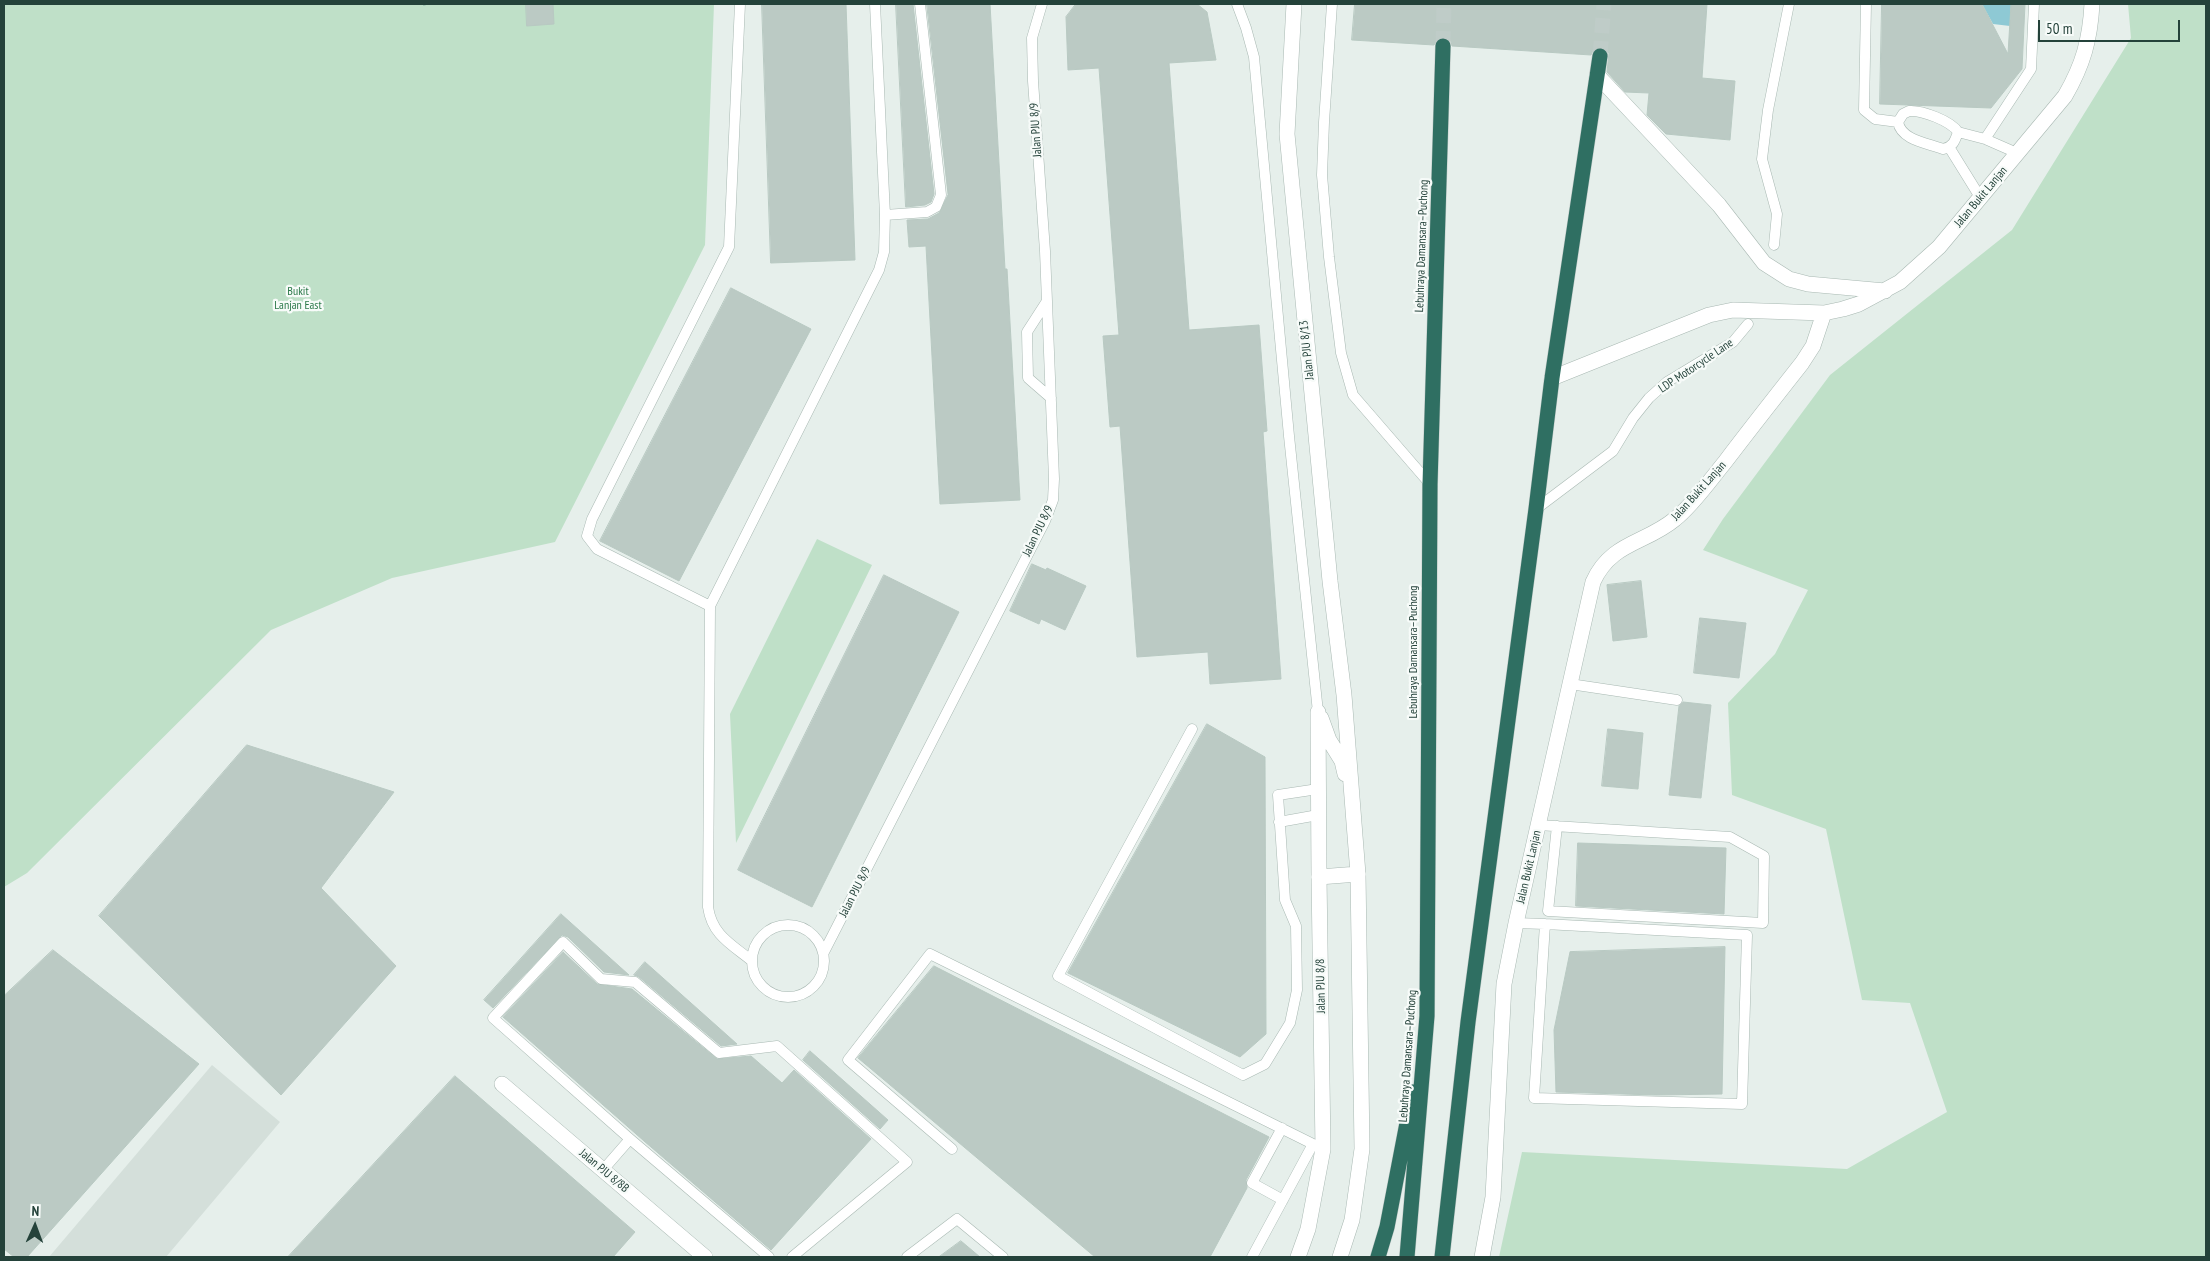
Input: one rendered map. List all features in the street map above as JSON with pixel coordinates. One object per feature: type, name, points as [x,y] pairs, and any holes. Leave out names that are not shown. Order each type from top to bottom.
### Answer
[{"type":"highway","name":"Lebuhraya Damansara–Puchong","points":[[1407,1257],[1427,1016],[1430,484],[1442,46]]},
{"type":"highway","points":[[1442,1257],[1468,1022],[1552,378],[1600,56]]},
{"type":"highway","points":[[1378,1257],[1387,1227],[1427,1016]]},
{"type":"street","name":"Jalan PJU 8/13","points":[[1294,4],[1286,134],[1330,582],[1344,695],[1354,815]]},
{"type":"street","name":"Jalan Bukit Lanjan","points":[[1482,1257],[1493,1197],[1504,984],[1593,582],[1599,568],[1628,544],[1655,532],[1676,519],[1711,479],[1802,363],[1813,346],[1824,312],[1843,309],[1886,291],[1900,282],[1939,247],[2065,96],[2079,72],[2088,44],[2092,4]]},
{"type":"street","points":[[1597,75],[1719,206],[1764,263],[1789,279],[1808,284],[1886,291]]},
{"type":"street","points":[[1552,378],[1709,315],[1733,310],[1756,309],[1824,312]]},
{"type":"street","points":[[1318,784],[1333,724],[1344,695]]},
{"type":"street","points":[[1318,712],[1329,740],[1342,761],[1354,815],[1358,874],[1362,1149],[1352,1220],[1340,1257]]},
{"type":"street","name":"Jalan PJU 8/8","points":[[1298,1257],[1308,1229],[1318,1147],[1318,712]]},
{"type":"street","points":[[1319,877],[1358,874]]},
{"type":"street","name":"Jalan PJU 8/8B","points":[[502,1084],[705,1257]]},
{"type":"lane","points":[[710,606],[597,549],[587,536],[592,519],[729,247],[740,4]]},
{"type":"lane","points":[[824,952],[819,942],[811,933],[801,927],[790,925],[778,926],[768,931],[759,939],[754,949],[752,961],[717,933],[710,920],[708,907],[710,606],[879,270],[884,252],[885,215],[875,4]]},
{"type":"lane","points":[[885,215],[927,212],[936,207],[941,195],[920,4]]},
{"type":"lane","name":"Jalan PJU 8/9","points":[[752,961],[754,973],[760,983],[769,992],[780,996],[792,997],[804,993],[814,986],[821,976],[824,952],[1045,521],[1053,500],[1054,478],[1047,301],[1032,57],[1032,38],[1042,4]]},
{"type":"lane","points":[[1237,4],[1254,57],[1289,436],[1318,712]]},
{"type":"lane","points":[[1332,4],[1322,175],[1329,257],[1341,354],[1353,395],[1430,484]]},
{"type":"lane","points":[[1774,245],[1778,214],[1762,160],[1768,110],[1789,4]]},
{"type":"lane","points":[[1866,4],[1864,110],[1875,120],[1898,122]]},
{"type":"lane","points":[[1985,139],[2031,69],[2034,4]]},
{"type":"lane","points":[[1958,132],[1955,143],[1949,148],[1943,148],[1904,135],[1899,129],[1898,122],[1903,114],[1916,110],[1953,125],[1958,132],[1985,139],[2017,153]]},
{"type":"lane","points":[[1949,148],[1980,197]]},
{"type":"lane","points":[[1047,301],[1027,332],[1028,378],[1051,398]]},
{"type":"lane","name":"LDP Motorcycle Lane","points":[[1536,509],[1614,451],[1633,418],[1661,388],[1733,342],[1748,324]]},
{"type":"lane","points":[[1570,684],[1677,700]]},
{"type":"lane","points":[[1192,729],[1058,976],[1243,1075],[1265,1064],[1290,1024],[1297,990],[1296,926],[1285,900],[1278,795],[1318,784]]},
{"type":"lane","points":[[1279,822],[1318,815]]},
{"type":"lane","points":[[1538,825],[1557,826],[1730,837],[1764,856],[1763,923],[1548,911],[1557,826]]},
{"type":"lane","points":[[1516,923],[1545,924],[1747,935],[1742,1104],[1534,1098],[1545,924]]},
{"type":"lane","points":[[769,1257],[630,1139],[493,1018],[562,942],[601,979],[635,982],[719,1052],[776,1046],[907,1162],[792,1257]]},
{"type":"lane","points":[[952,1149],[848,1060],[930,954],[1318,1147],[1283,1200],[1252,1257]]},
{"type":"lane","points":[[1282,1128],[1252,1183],[1283,1200]]},
{"type":"lane","points":[[603,1170],[630,1139]]},
{"type":"lane","points":[[907,1257],[958,1219],[1003,1257]]},
{"type":"shaded area","points":[[212,1065],[280,1122],[166,1257],[49,1257]]},
{"type":"green space","name":"Bukit Lanjan East","points":[[4,4],[714,4],[705,245],[555,542],[392,578],[271,630],[27,873],[4,887]]},
{"type":"green space","points":[[2128,4],[2206,4],[2206,1257],[1499,1257],[1522,1152],[1847,1169],[1947,1112],[1910,1003],[1862,1000],[1826,829],[1732,795],[1728,703],[1775,654],[1808,590],[1703,550],[1723,519],[1830,375],[2012,230],[2131,38]]},
{"type":"green space","points":[[817,539],[872,565],[736,843],[730,714]]},
{"type":"water","points":[[1982,4],[2011,4],[2010,26],[1993,24]]},
{"type":"building","points":[[526,4],[553,4],[554,24],[527,26]]},
{"type":"building","points":[[762,4],[846,4],[855,260],[771,263]]},
{"type":"building","points":[[896,4],[913,4],[934,194],[931,202],[925,205],[906,207]]},
{"type":"building","points":[[927,4],[990,4],[1020,500],[940,504],[926,246],[909,247],[907,220],[928,219],[939,213],[948,195]]},
{"type":"building","points":[[1076,4],[1197,4],[1207,12],[1216,60],[1169,63],[1189,330],[1259,325],[1267,431],[1263,432],[1281,679],[1210,684],[1208,652],[1137,657],[1120,426],[1110,427],[1103,336],[1119,335],[1099,68],[1068,70],[1066,17]]},
{"type":"building","points":[[1355,4],[1707,4],[1702,78],[1735,81],[1730,140],[1666,134],[1647,115],[1649,93],[1625,92],[1607,72],[1609,53],[1602,47],[1593,50],[1591,55],[1452,46],[1451,41],[1444,37],[1438,38],[1434,45],[1352,40]]},
{"type":"building","points":[[1882,4],[1982,4],[2008,54],[2011,4],[2025,4],[2022,69],[1991,108],[1880,104]]},
{"type":"building","points":[[731,288],[811,329],[679,581],[600,541]]},
{"type":"building","points":[[1032,564],[1046,570],[1047,568],[1086,586],[1065,630],[1041,619],[1039,624],[1010,611]]},
{"type":"building","points":[[884,575],[959,612],[812,907],[738,870]]},
{"type":"building","points":[[1641,581],[1647,637],[1613,641],[1607,585]]},
{"type":"building","points":[[1700,618],[1746,623],[1739,678],[1694,673]]},
{"type":"building","points":[[1683,702],[1711,705],[1701,798],[1669,795],[1679,706]]},
{"type":"building","points":[[1207,724],[1265,757],[1266,1034],[1240,1057],[1068,973]]},
{"type":"building","points":[[1608,729],[1643,733],[1638,789],[1602,786]]},
{"type":"building","points":[[247,745],[394,792],[321,888],[396,966],[281,1095],[99,916]]},
{"type":"building","points":[[1578,843],[1726,848],[1724,914],[1576,906]]},
{"type":"building","points":[[561,914],[629,975],[604,972],[568,937],[562,935],[493,1008],[484,1000]]},
{"type":"building","points":[[1725,947],[1722,1094],[1656,1095],[1556,1092],[1554,1030],[1570,952]]},
{"type":"building","points":[[53,950],[199,1064],[27,1257],[14,1257],[4,1249],[4,996]]},
{"type":"building","points":[[563,952],[597,984],[632,989],[717,1059],[751,1056],[782,1083],[794,1070],[871,1139],[771,1250],[503,1017]]},
{"type":"building","points":[[645,962],[737,1044],[721,1046],[639,977],[634,975]]},
{"type":"building","points":[[934,966],[1269,1137],[1246,1180],[1247,1188],[1210,1257],[1095,1257],[858,1058]]},
{"type":"building","points":[[810,1051],[888,1120],[880,1129],[803,1060]]},
{"type":"building","points":[[455,1076],[635,1232],[613,1257],[288,1257]]},
{"type":"building","points":[[961,1241],[980,1257],[939,1257]]},
{"type":"tunnel","points":[[1443,46],[1444,4]]},
{"type":"tunnel","points":[[1600,56],[1604,4]]}]
